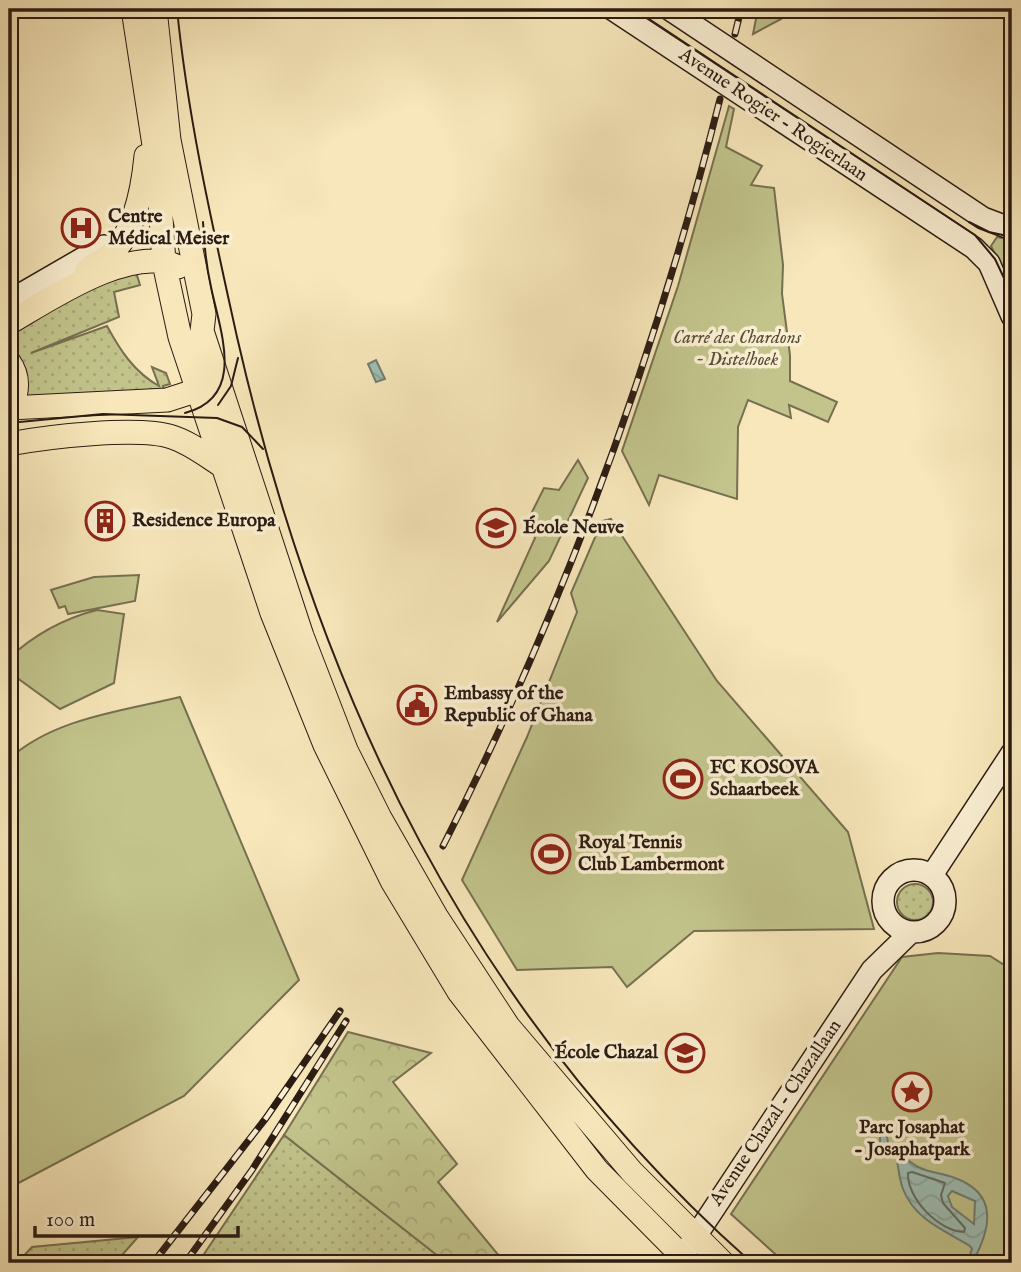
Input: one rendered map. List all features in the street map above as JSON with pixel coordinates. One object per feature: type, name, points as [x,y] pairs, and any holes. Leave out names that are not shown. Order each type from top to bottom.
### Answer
[{"type":"main road","points":[[133,9],[158,171],[164,263],[180,337],[272,613],[320,732],[363,824],[415,920],[459,992],[543,1104],[597,1170],[686,1255],[723,1263]]},
{"type":"main road","points":[[155,9],[169,140],[204,314],[202,331]]},
{"type":"main road","points":[[81,282],[88,269],[112,253],[126,232],[138,201],[146,150],[152,140]]},
{"type":"main road","points":[[9,323],[81,282],[132,263],[164,263],[177,266],[181,271],[192,317],[202,331],[211,364],[221,383],[302,636],[346,750],[380,818],[436,916],[509,1026],[591,1127],[686,1255]]},
{"type":"main road","points":[[9,362],[18,387],[10,408],[167,400],[198,390],[211,364]]},
{"type":"main road","points":[[9,444],[71,435],[164,435],[181,441],[225,467]]},
{"type":"street","name":"Avenue Rogier - Rogierlaan","points":[[612,9],[982,255],[1012,316]]},
{"type":"street","name":"Avenue Rogier - Rogierlaan","points":[[670,9],[995,225],[1012,229]]},
{"type":"street","points":[[9,301],[98,251],[126,232]]},
{"type":"street","points":[[932,876],[1012,753]]},
{"type":"street","name":"Avenue Chazal - Chazallaan","points":[[686,1255],[716,1202],[872,970],[910,933],[930,929],[944,911],[944,892],[932,876],[916,870],[896,875],[889,881],[883,896],[887,917],[872,970]]},
{"type":"street","points":[[887,917],[901,930],[910,933]]},
{"type":"green space","points":[[758,9],[775,9],[781,19],[753,34]]},
{"type":"green space","name":"Carré des Chardons - Distelhoek","points":[[729,106],[734,109],[726,147],[762,166],[751,185],[774,188],[783,265],[782,294],[790,355],[790,381],[837,402],[828,422],[789,405],[791,418],[748,400],[738,427],[737,499],[659,475],[649,505],[622,451],[678,286]]},
{"type":"green space","points":[[997,237],[1012,240],[1012,289],[991,246]]},
{"type":"green space","points":[[136,272],[140,285],[114,292],[119,317],[31,353],[107,326],[123,352],[142,374],[159,386],[152,367],[166,373],[170,384],[163,386],[165,394],[27,396],[14,354],[9,349],[9,332],[74,294]]},
{"type":"green space","points":[[578,460],[588,478],[549,561],[497,622],[535,538],[529,518],[544,488],[559,490]]},
{"type":"green space","points":[[611,519],[717,681],[848,832],[874,929],[694,931],[627,987],[612,967],[517,970],[462,880],[527,737],[577,612],[571,593],[602,521]]},
{"type":"green space","points":[[139,575],[135,601],[68,614],[65,606],[59,608],[51,590],[94,577]]},
{"type":"green space","points":[[97,610],[124,614],[114,683],[60,709],[9,672],[9,658],[29,642],[50,628]]},
{"type":"green space","points":[[180,697],[299,980],[184,1096],[9,1188],[9,759],[27,745],[68,725]]},
{"type":"green space","points":[[915,884],[928,889],[933,902],[928,915],[915,920],[902,915],[897,902],[902,889]]},
{"type":"green space","name":"Parc Josaphat - Josaphatpark","points":[[938,953],[990,956],[1012,970],[1012,1263],[785,1263],[731,1214],[902,957]]},
{"type":"green space","points":[[348,1032],[431,1053],[393,1082],[457,1164],[438,1182],[505,1263],[447,1263],[284,1135]]},
{"type":"green space","points":[[284,1135],[447,1263],[198,1263]]},
{"type":"green space","points":[[138,1237],[115,1263],[17,1263],[32,1247]]},
{"type":"water","points":[[376,360],[385,379],[376,382],[368,364]]},
{"type":"water","points":[[880,1133],[887,1135],[888,1144],[914,1165],[955,1178],[979,1193],[985,1203],[987,1225],[972,1263],[967,1263],[972,1249],[970,1246],[931,1223],[908,1200],[894,1150],[880,1143]],"holes":[[[952,1191],[975,1201],[974,1224],[952,1207],[948,1196]]]},
{"type":"waterway","points":[[868,1123],[875,1125],[880,1133]]},
{"type":"tram line","points":[[177,9],[194,133],[210,215],[271,471],[313,599],[362,723],[420,842],[487,956],[565,1064],[653,1167],[752,1263]]},
{"type":"tram line","points":[[634,9],[975,235],[995,259],[1012,295]]},
{"type":"tram line","points":[[185,413],[204,405],[216,393],[223,378],[225,360],[208,271],[203,222]]},
{"type":"tram line","points":[[969,222],[989,232],[1012,237]]},
{"type":"tram line","points":[[218,405],[231,386],[238,358]]},
{"type":"tram line","points":[[9,423],[103,414],[217,418],[242,427],[263,449]]},
{"type":"railway","points":[[735,34],[741,9]]},
{"type":"railway","points":[[443,846],[528,665],[603,480],[666,291],[720,99]]},
{"type":"railway","points":[[153,1263],[266,1118],[340,1011]]},
{"type":"railway","points":[[185,1263],[252,1170],[346,1021]]},
{"type":"place","name":"Centre Médical Meiser","points":[[81,228]]},
{"type":"place","name":"Residence Europa","points":[[105,521]]},
{"type":"place","name":"École Neuve","points":[[496,528]]},
{"type":"place","name":"Embassy of the Republic of Ghana","points":[[417,705]]},
{"type":"place","name":"FC KOSOVA Schaarbeek","points":[[683,779]]},
{"type":"place","name":"Royal Tennis Club Lambermont","points":[[551,854]]},
{"type":"place","name":"École Chazal","points":[[685,1053]]},
{"type":"place","name":"Parc Josaphat - Josaphatpark","points":[[912,1092]]}]
